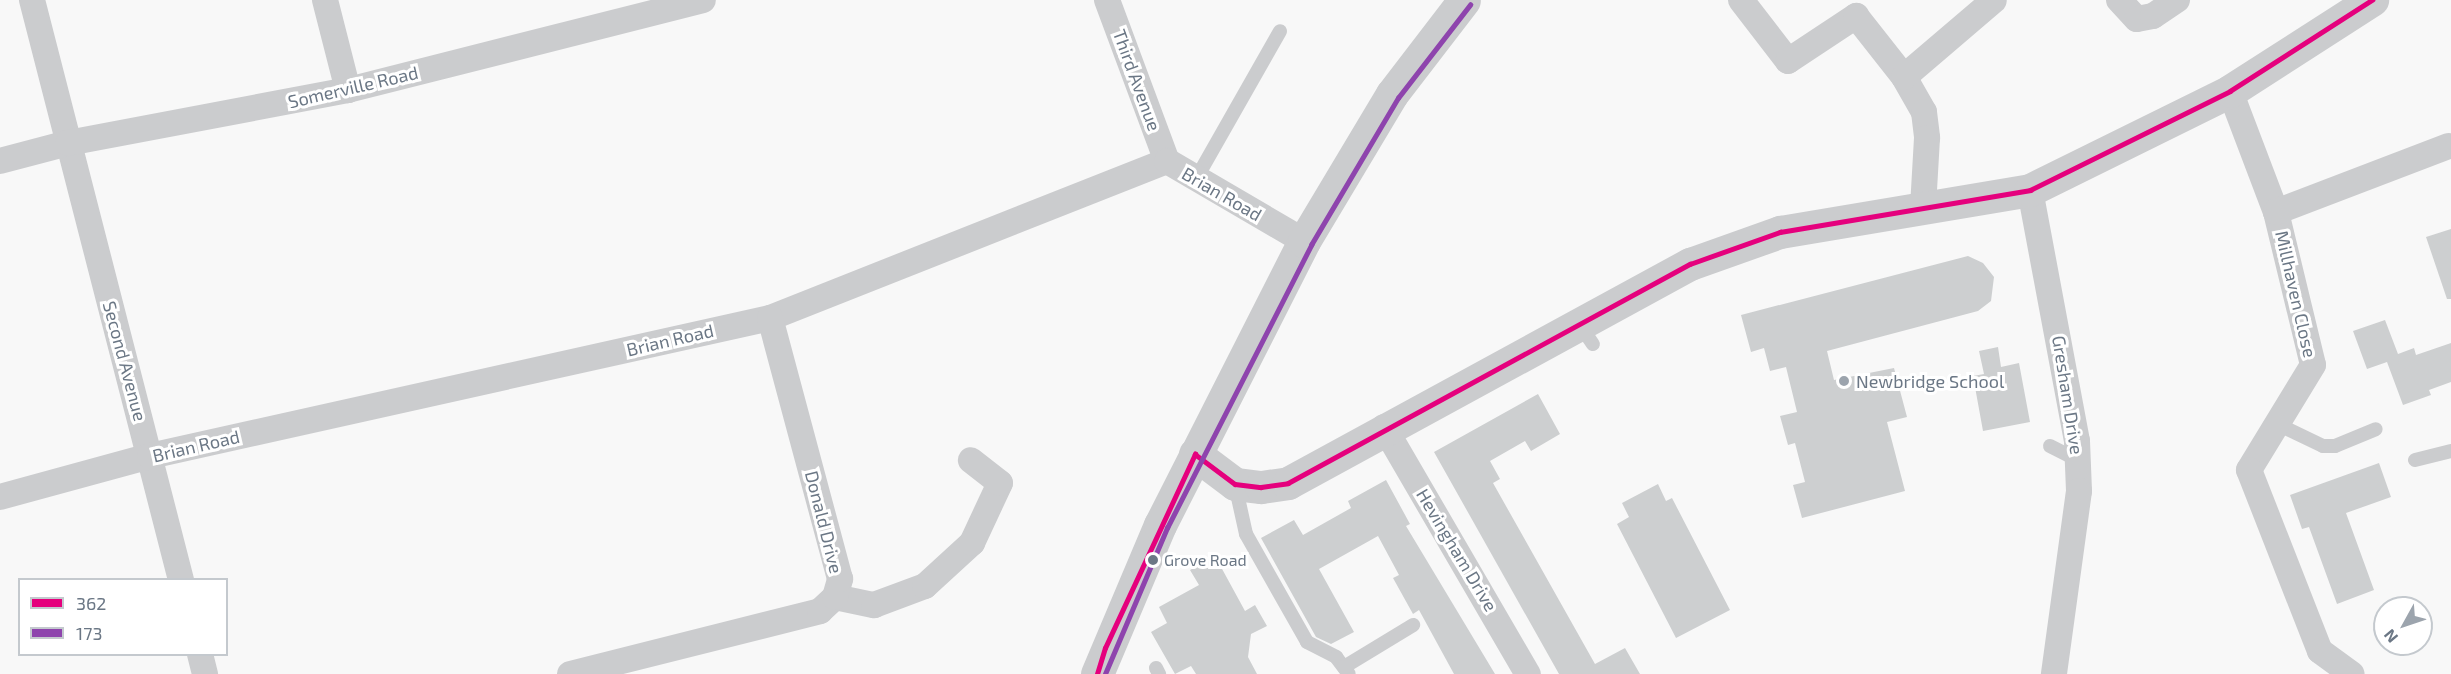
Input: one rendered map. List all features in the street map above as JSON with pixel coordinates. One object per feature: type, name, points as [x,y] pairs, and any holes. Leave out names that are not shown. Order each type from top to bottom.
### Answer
[{"type":"street","name":"Second Avenue","points":[[32,0],[181,578]]},
{"type":"street","points":[[325,0],[348,90]]},
{"type":"street","name":"Somerville Road","points":[[0,161],[68,143],[348,90],[703,0]]},
{"type":"street","name":"Third Avenue","points":[[1107,0],[1167,161]]},
{"type":"street","points":[[1097,674],[1119,617],[1195,454],[1304,241],[1392,94],[1464,0]]},
{"type":"street","points":[[1742,0],[1788,61],[1856,16],[1904,76],[1924,112],[1927,138],[1923,207]]},
{"type":"street","points":[[1904,76],[1994,0]]},
{"type":"street","points":[[2119,0],[2137,19],[2153,16],[2177,0]]},
{"type":"street","points":[[1195,454],[1235,484],[1261,487],[1288,483],[1384,428],[1586,333],[1728,247],[1780,232],[2030,189],[2230,91],[2372,0]]},
{"type":"street","name":"Millhaven Close","points":[[2230,91],[2276,212],[2313,365],[2249,470],[2320,651],[2352,674]]},
{"type":"street","points":[[2276,212],[2449,146]]},
{"type":"street","name":"Brian Road","points":[[0,497],[150,456],[770,318],[1167,161],[1304,241]]},
{"type":"street","name":"Gresham Drive","points":[[2030,189],[2078,460],[2079,491],[2054,674]]},
{"type":"street","name":"Donald Drive","points":[[570,674],[820,611],[835,597],[840,579],[770,318]]},
{"type":"street","name":"Hevingham Drive","points":[[1384,428],[1528,674]]},
{"type":"street","points":[[835,597],[874,605],[925,586],[972,543],[1000,483],[970,460]]},
{"type":"street","points":[[200,656],[205,674]]},
{"type":"lane","points":[[1196,179],[1280,31]]},
{"type":"lane","points":[[2277,424],[2323,446],[2336,446],[2376,429]]},
{"type":"lane","points":[[2050,446],[2078,460]]},
{"type":"lane","points":[[2415,460],[2451,451]]},
{"type":"lane","points":[[1235,484],[1246,534],[1307,642],[1336,657],[1347,671],[1413,625]]},
{"type":"building","points":[[2451,229],[2451,299],[2447,299],[2426,237]]},
{"type":"building","points":[[1968,256],[1983,263],[1994,277],[1991,301],[1978,311],[1827,351],[1834,380],[1894,368],[1907,417],[1887,422],[1905,491],[1802,518],[1793,485],[1805,482],[1795,443],[1788,445],[1780,416],[1797,412],[1786,367],[1770,371],[1764,348],[1751,352],[1741,315]]},
{"type":"building","points":[[2385,320],[2398,354],[2414,348],[2416,355],[2451,343],[2451,382],[2429,390],[2431,395],[2403,405],[2387,362],[2367,369],[2353,331]]},
{"type":"building","points":[[1998,347],[2001,367],[2019,363],[2030,422],[1983,431],[1973,376],[1984,374],[1979,351]]},
{"type":"building","points":[[1538,394],[1560,434],[1531,451],[1525,441],[1490,461],[1500,479],[1493,483],[1595,664],[1625,648],[1640,674],[1559,674],[1434,452]]},
{"type":"building","points":[[2379,463],[2391,497],[2346,513],[2374,590],[2337,604],[2309,527],[2302,529],[2290,495]]},
{"type":"building","points":[[1386,480],[1410,524],[1406,526],[1495,674],[1454,674],[1419,610],[1413,614],[1393,578],[1399,575],[1378,536],[1319,569],[1354,632],[1331,644],[1316,637],[1261,538],[1294,520],[1303,535],[1351,508],[1348,501]]},
{"type":"building","points":[[1658,484],[1666,501],[1672,498],[1730,610],[1676,638],[1617,524],[1629,517],[1622,503]]},
{"type":"building","points":[[1215,556],[1245,611],[1255,605],[1267,626],[1251,634],[1248,657],[1257,674],[1196,674],[1191,666],[1175,674],[1151,632],[1167,623],[1159,607],[1199,585],[1190,570]]},
{"type":"transit line","name":"362","points":[[1195,454],[1235,484],[1261,487],[1288,483],[1690,264],[1780,232],[2030,190],[2230,91],[2372,0]]},
{"type":"transit line","name":"173","points":[[1105,674],[1167,528],[1311,245],[1398,98],[1470,5]]},
{"type":"transit line","name":"362","points":[[1097,674],[1105,648],[1195,454]]},
{"type":"place","name":"Newbridge School","points":[[1844,381]]},
{"type":"place","name":"Grove Road","points":[[1153,560]]}]
